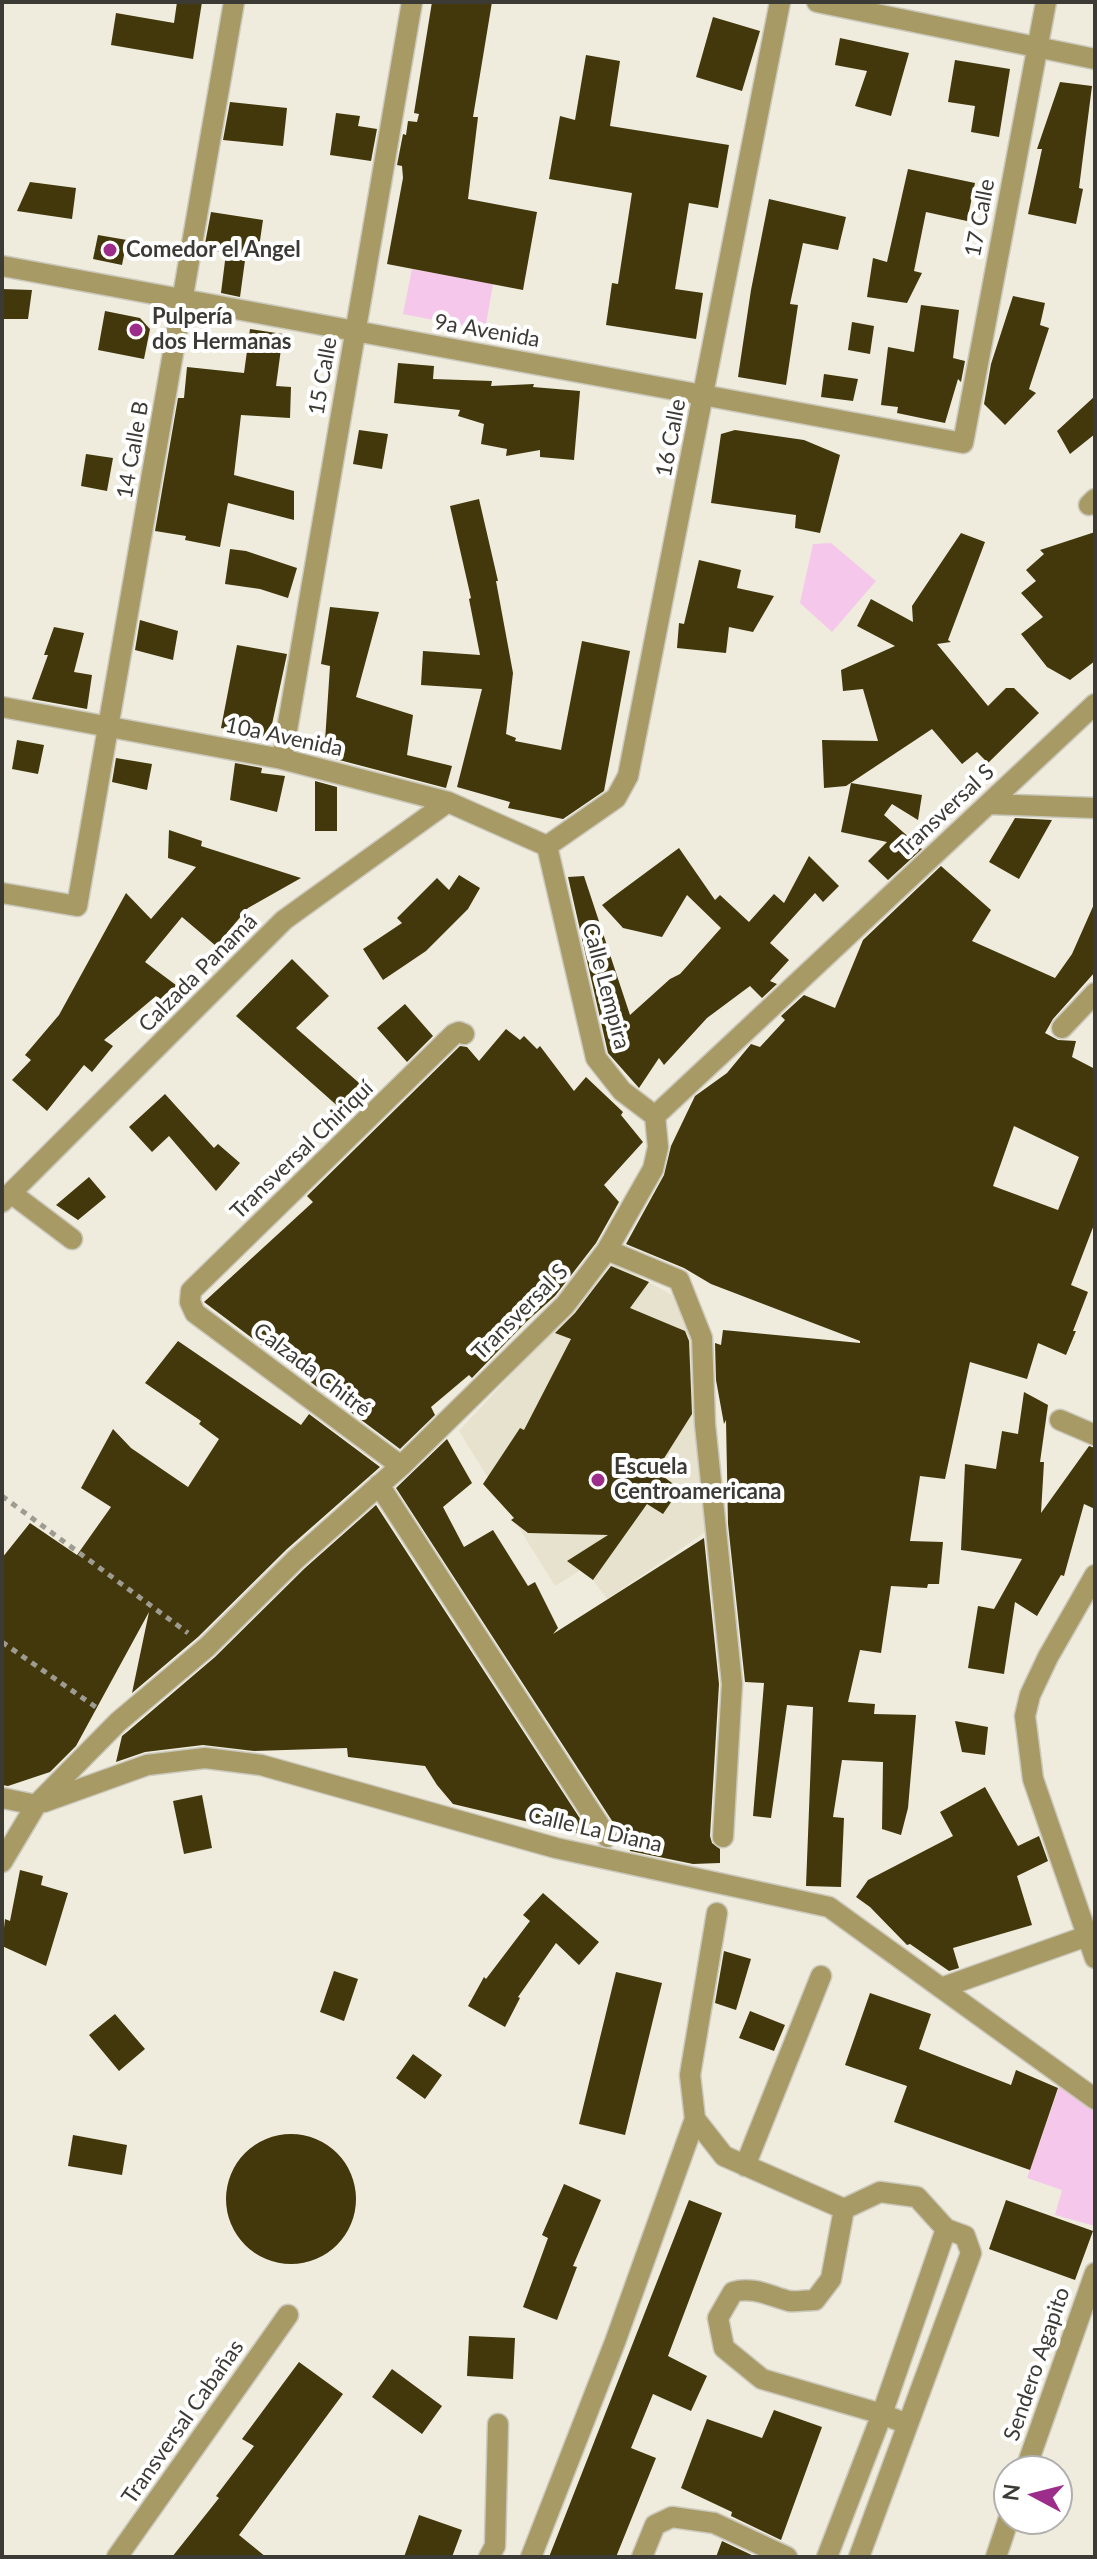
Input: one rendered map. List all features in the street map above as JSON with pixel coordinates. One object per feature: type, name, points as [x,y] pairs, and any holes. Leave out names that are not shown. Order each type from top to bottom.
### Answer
[{"type":"street","name":"14 Calle B","points":[[2,893],[77,906],[234,2]]},
{"type":"street","name":"15 Calle","points":[[282,759],[412,2]]},
{"type":"street","name":"16 Calle","points":[[547,846],[616,798],[628,776],[780,2]]},
{"type":"street","points":[[817,2],[1095,59]]},
{"type":"street","name":"17 Calle","points":[[963,443],[1046,2]]},
{"type":"street","name":"9a Avenida","points":[[2,266],[963,443]]},
{"type":"street","name":"Transversal S","points":[[2,1862],[36,1805],[118,1722],[207,1647],[296,1559],[401,1466],[565,1305],[607,1250],[653,1169],[658,1147],[655,1116],[1095,704]]},
{"type":"street","name":"10a Avenida","points":[[2,707],[282,759],[448,802],[547,846]]},
{"type":"street","name":"Calzada Panamá","points":[[7,1198],[284,920],[448,802]]},
{"type":"street","points":[[989,804],[1095,808]]},
{"type":"street","name":"Calle Lempira","points":[[547,846],[596,1058],[622,1091],[655,1116]]},
{"type":"street","points":[[1062,1028],[1095,993]]},
{"type":"street","name":"Transversal Chiriquí","points":[[195,1313],[190,1302],[191,1291],[454,1034],[464,1034]]},
{"type":"street","points":[[7,1198],[72,1239]]},
{"type":"street","points":[[607,1250],[679,1280],[702,1338],[705,1424],[732,1684],[723,1837]]},
{"type":"street","name":"Calzada Chitré","points":[[195,1313],[401,1466]]},
{"type":"street","points":[[1060,1420],[1095,1435]]},
{"type":"street","points":[[379,1485],[607,1837]]},
{"type":"street","points":[[1095,1575],[1048,1657],[1030,1695],[1025,1716],[1033,1779],[1095,1958]]},
{"type":"street","name":"Calle La Diana","points":[[36,1805],[147,1765],[205,1758],[261,1765],[556,1848],[829,1907],[1095,2099]]},
{"type":"street","points":[[2,1798],[36,1805]]},
{"type":"street","points":[[531,2557],[615,2342],[695,2119],[690,2075],[717,1913]]},
{"type":"street","points":[[941,1988],[1087,1936]]},
{"type":"street","points":[[745,2166],[821,1976]]},
{"type":"street","points":[[695,2119],[724,2156],[844,2209],[880,2192],[917,2197],[946,2229],[965,2236],[971,2253],[859,2557]]},
{"type":"street","points":[[844,2209],[831,2279],[815,2300],[792,2302],[767,2293],[741,2289],[733,2292],[718,2318],[724,2348],[762,2379],[907,2424]]},
{"type":"street","points":[[827,2557],[882,2414],[946,2229]]},
{"type":"street","name":"Sendero Agapito","points":[[1031,2455],[1095,2273]]},
{"type":"street","name":"Transversal Cabañas","points":[[117,2557],[288,2315]]},
{"type":"street","points":[[489,2557],[495,2546],[498,2424]]},
{"type":"street","points":[[642,2557],[655,2525],[672,2517],[714,2523],[787,2557]]},
{"type":"street","points":[[996,2557],[1003,2535]]},
{"type":"path","points":[[2,1496],[207,1647]]},
{"type":"path","points":[[2,1642],[118,1722]]},
{"type":"shaded area","points":[[412,269],[493,284],[485,330],[403,314]]},
{"type":"shaded area","points":[[831,543],[876,581],[832,632],[800,603],[813,544]]},
{"type":"shaded area","name":"Escuela Centroamericana","points":[[614,1263],[672,1295],[693,1323],[710,1529],[607,1599],[584,1568],[555,1586],[459,1431]]},
{"type":"shaded area","points":[[1063,2076],[1095,2099],[1095,2226],[1055,2215],[1062,2190],[1027,2178]]},
{"type":"building","points":[[177,2],[202,2],[193,59],[111,45],[116,13],[174,23]]},
{"type":"building","points":[[432,2],[492,2],[473,117],[478,117],[468,199],[537,212],[523,290],[387,264],[403,178],[402,166],[397,165],[408,121],[417,122],[419,114],[414,113]]},
{"type":"building","points":[[713,17],[760,31],[742,91],[696,77]]},
{"type":"building","points":[[840,38],[909,53],[891,116],[855,106],[867,71],[835,65]]},
{"type":"building","points":[[586,55],[620,61],[610,126],[729,145],[718,208],[689,203],[675,289],[703,293],[696,339],[606,325],[612,283],[618,284],[632,193],[549,179],[560,116],[575,120]]},
{"type":"building","points":[[955,60],[1010,69],[999,137],[971,132],[975,106],[948,102]]},
{"type":"building","points":[[1060,82],[1092,86],[1079,188],[1083,189],[1076,224],[1028,214],[1042,149],[1037,149]]},
{"type":"building","points":[[230,102],[287,108],[283,146],[223,140]]},
{"type":"building","points":[[336,113],[360,116],[358,126],[377,129],[371,161],[330,155]]},
{"type":"building","points":[[908,169],[975,183],[967,221],[926,212],[914,271],[922,273],[907,303],[867,297],[873,258],[887,262]]},
{"type":"building","points":[[30,182],[76,188],[72,219],[17,211]]},
{"type":"building","points":[[769,199],[846,217],[838,250],[803,243],[790,304],[798,305],[786,385],[738,377]]},
{"type":"building","points":[[211,212],[263,220],[258,254],[246,253],[240,297],[221,293],[226,253],[204,249]]},
{"type":"building","name":"Comedor el Angel","points":[[98,235],[127,240],[122,265],[93,259]]},
{"type":"building","points":[[2,289],[32,290],[28,319],[2,319]]},
{"type":"building","points":[[1013,296],[1045,303],[1040,325],[1049,328],[1029,389],[1036,393],[1005,425],[984,404],[991,364]]},
{"type":"building","points":[[921,305],[959,310],[953,358],[965,361],[961,382],[958,379],[945,423],[897,413],[898,407],[881,405],[888,347],[914,352]]},
{"type":"building","points":[[105,311],[140,318],[150,329],[144,359],[98,350]]},
{"type":"building","points":[[852,322],[874,326],[870,354],[848,350]]},
{"type":"building","points":[[250,329],[283,334],[276,386],[291,387],[290,418],[241,415],[234,475],[294,491],[294,520],[228,503],[220,547],[185,540],[186,536],[155,531],[178,398],[184,398],[187,367],[244,373]]},
{"type":"building","points":[[398,363],[434,366],[433,379],[492,381],[491,386],[534,384],[533,387],[580,391],[574,460],[540,457],[540,450],[506,456],[507,449],[481,444],[484,424],[458,416],[460,410],[394,403]]},
{"type":"building","points":[[824,374],[858,379],[853,401],[821,397]]},
{"type":"building","points":[[1095,396],[1095,434],[1070,454],[1057,431]]},
{"type":"building","points":[[359,430],[388,434],[382,469],[353,464]]},
{"type":"building","points":[[735,430],[804,440],[840,455],[820,533],[795,528],[796,515],[711,503],[721,434]]},
{"type":"building","points":[[86,454],[113,458],[107,491],[81,486]]},
{"type":"building","points":[[479,499],[498,581],[513,673],[506,734],[516,738],[515,741],[561,750],[582,641],[630,651],[604,791],[563,819],[508,808],[510,802],[457,787],[482,689],[421,685],[423,651],[480,655],[471,598],[450,506]]},
{"type":"building","points":[[1095,532],[1095,661],[1070,680],[1047,667],[1021,634],[1043,617],[1021,593],[1036,581],[1026,570],[1044,554],[1040,550]]},
{"type":"building","points":[[961,533],[985,542],[948,640],[951,642],[937,644],[988,706],[1006,688],[1014,688],[1039,713],[988,763],[977,752],[962,764],[932,729],[846,786],[824,788],[822,740],[878,741],[863,689],[843,691],[841,670],[895,646],[857,626],[871,599],[913,622],[912,606]]},
{"type":"building","points":[[230,549],[246,551],[297,568],[288,598],[260,589],[225,584]]},
{"type":"building","points":[[699,560],[741,570],[737,588],[774,596],[753,632],[729,627],[726,653],[677,648],[679,623],[684,624]]},
{"type":"building","points":[[330,607],[379,612],[356,697],[413,715],[407,755],[452,766],[446,788],[324,756],[330,666],[321,664]]},
{"type":"building","points":[[140,620],[178,631],[173,660],[135,650]]},
{"type":"building","points":[[54,627],[84,633],[74,672],[92,675],[87,709],[32,699],[48,655],[44,655]]},
{"type":"building","points":[[237,645],[287,654],[268,743],[238,738],[239,732],[221,728]]},
{"type":"building","points":[[17,740],[44,745],[38,774],[12,769]]},
{"type":"building","points":[[116,758],[152,764],[147,790],[112,782]]},
{"type":"building","points":[[235,763],[262,768],[261,773],[285,776],[277,812],[230,800]]},
{"type":"building","points":[[315,781],[337,787],[337,831],[315,831]]},
{"type":"building","points":[[851,783],[922,795],[918,820],[892,804],[884,815],[922,849],[888,880],[868,861],[887,842],[841,832]]},
{"type":"building","points":[[1015,818],[1052,820],[1019,879],[989,862]]},
{"type":"building","points":[[169,830],[202,841],[201,846],[301,878],[248,908],[216,946],[182,917],[145,962],[180,988],[167,1005],[156,996],[104,1040],[113,1046],[92,1072],[84,1065],[47,1111],[12,1080],[31,1060],[25,1055],[59,1015],[126,893],[151,919],[196,867],[168,858]]},
{"type":"building","points":[[679,848],[715,900],[720,895],[749,922],[774,894],[784,903],[809,856],[839,886],[823,902],[815,893],[770,943],[789,960],[770,981],[777,984],[762,998],[750,986],[707,1018],[664,1065],[659,1058],[639,1088],[608,1053],[568,877],[584,876],[630,1015],[670,979],[680,974],[721,928],[687,895],[662,937],[623,928],[602,905]]},
{"type":"building","points":[[941,866],[991,910],[972,941],[1055,978],[1072,954],[1095,902],[1095,972],[1053,1019],[1045,1033],[1058,1040],[1076,1041],[1072,1057],[1095,1069],[1095,1222],[1071,1285],[1088,1292],[1066,1355],[1038,1343],[1027,1379],[970,1362],[945,1479],[920,1476],[910,1541],[943,1542],[939,1584],[928,1584],[927,1588],[891,1586],[881,1653],[860,1650],[848,1702],[875,1704],[874,1714],[916,1715],[908,1808],[901,1835],[882,1829],[883,1762],[842,1760],[833,1817],[844,1818],[841,1887],[806,1886],[813,1707],[787,1705],[771,1818],[753,1816],[764,1683],[745,1682],[728,1524],[726,1420],[724,1424],[716,1380],[715,1343],[721,1345],[723,1330],[860,1341],[711,1284],[684,1268],[626,1244],[664,1175],[671,1146],[695,1096],[727,1073],[751,1044],[760,1047],[785,1020],[781,1016],[804,995],[835,1008],[863,940]],"holes":[[[1014,1126],[1079,1157],[1058,1210],[993,1186]]]},
{"type":"building","points":[[459,875],[480,888],[468,909],[426,951],[383,980],[363,949],[402,923],[397,918],[437,878],[449,890]]},
{"type":"building","points":[[292,959],[329,996],[296,1028],[373,1095],[350,1117],[236,1016]]},
{"type":"building","points":[[405,1004],[433,1036],[407,1062],[377,1028]]},
{"type":"building","points":[[506,1029],[520,1040],[524,1036],[537,1049],[540,1046],[574,1091],[586,1077],[623,1112],[621,1115],[643,1142],[604,1185],[619,1202],[596,1243],[555,1296],[472,1378],[469,1375],[431,1407],[435,1415],[400,1449],[204,1302],[313,1202],[307,1196],[460,1046],[467,1047],[479,1061]]},
{"type":"building","points":[[165,1094],[214,1148],[218,1144],[240,1163],[216,1191],[169,1136],[152,1152],[129,1127]]},
{"type":"building","points":[[89,1177],[106,1197],[78,1220],[56,1205]]},
{"type":"building","name":"Escuela Centroamericana","points":[[611,1266],[649,1282],[630,1308],[685,1331],[689,1341],[692,1414],[656,1471],[680,1489],[663,1514],[647,1504],[593,1580],[567,1561],[608,1535],[528,1533],[511,1520],[514,1518],[483,1484],[520,1428],[524,1430],[571,1339],[555,1333],[575,1313]]},
{"type":"building","points":[[178,1341],[301,1425],[309,1414],[380,1467],[287,1549],[198,1637],[132,1693],[149,1612],[76,1746],[50,1772],[8,1786],[2,1785],[2,1558],[30,1523],[77,1555],[111,1507],[81,1488],[113,1429],[131,1448],[188,1487],[219,1439],[199,1424],[201,1421],[145,1383]]},
{"type":"building","points":[[1024,1392],[1048,1405],[1040,1462],[1044,1462],[1041,1513],[1089,1446],[1095,1448],[1095,1509],[1084,1504],[1064,1576],[1061,1575],[1037,1616],[1015,1602],[1004,1674],[968,1668],[978,1606],[994,1609],[1022,1559],[961,1550],[965,1464],[996,1469],[1002,1431],[1018,1434]]},
{"type":"building","points":[[447,1439],[472,1483],[443,1507],[464,1547],[493,1530],[528,1586],[535,1582],[558,1628],[553,1634],[704,1538],[719,1684],[710,1836],[712,1843],[720,1849],[720,1863],[693,1864],[630,1851],[629,1846],[618,1844],[618,1830],[396,1488]]},
{"type":"building","points":[[376,1505],[592,1837],[453,1804],[425,1766],[348,1757],[347,1748],[254,1751],[203,1745],[145,1752],[116,1762],[122,1736],[215,1657],[305,1568]]},
{"type":"building","points":[[955,1721],[988,1727],[985,1755],[962,1752]]},
{"type":"building","points":[[985,1787],[1018,1846],[1039,1836],[1048,1861],[1017,1876],[1032,1925],[953,1948],[959,1968],[949,1971],[910,1944],[907,1945],[856,1897],[868,1880],[953,1836],[940,1812]]},
{"type":"building","points":[[202,1795],[212,1848],[184,1854],[173,1801]]},
{"type":"building","points":[[20,1870],[43,1876],[41,1885],[68,1893],[46,1966],[2,1946],[5,1919],[10,1921]]},
{"type":"building","points":[[543,1893],[599,1942],[579,1965],[556,1943],[518,1997],[505,2027],[468,2006],[484,1977],[486,1979],[530,1921],[523,1915]]},
{"type":"building","points":[[724,1951],[751,1959],[736,2010],[715,2003]]},
{"type":"building","points":[[334,1971],[358,1979],[344,2021],[320,2012]]},
{"type":"building","points":[[616,1972],[662,1983],[625,2135],[579,2124]]},
{"type":"building","points":[[870,1993],[931,2014],[919,2049],[1011,2085],[1016,2070],[1058,2088],[1030,2170],[894,2122],[907,2086],[845,2065]]},
{"type":"building","points":[[750,2011],[785,2025],[774,2051],[739,2038]]},
{"type":"building","points":[[115,2014],[145,2049],[119,2071],[89,2035]]},
{"type":"building","points":[[413,2054],[442,2075],[425,2099],[396,2078]]},
{"type":"building","points":[[291,2134],[316,2139],[337,2153],[351,2174],[356,2199],[351,2224],[337,2245],[316,2259],[291,2264],[266,2259],[245,2245],[231,2224],[226,2199],[231,2174],[245,2153],[266,2139]]},
{"type":"building","points":[[73,2135],[127,2145],[122,2175],[68,2166]]},
{"type":"building","points":[[564,2184],[601,2200],[573,2266],[577,2267],[557,2320],[523,2307],[548,2238],[542,2235]]},
{"type":"building","points":[[689,2200],[722,2213],[668,2356],[707,2376],[691,2411],[653,2394],[631,2448],[656,2458],[616,2557],[549,2557]]},
{"type":"building","points":[[1006,2200],[1093,2231],[1075,2280],[989,2249]]},
{"type":"building","points":[[469,2336],[515,2338],[513,2379],[467,2376]]},
{"type":"building","points":[[299,2362],[343,2394],[239,2535],[266,2557],[172,2557],[219,2498],[216,2496],[254,2446],[242,2439]]},
{"type":"building","points":[[392,2369],[442,2406],[422,2434],[372,2397]]},
{"type":"building","points":[[774,2410],[822,2427],[781,2540],[681,2488],[707,2419],[762,2438]]},
{"type":"building","points":[[419,2515],[462,2530],[452,2557],[404,2557]]},
{"type":"building","points":[[722,2541],[756,2557],[716,2557]]},
{"type":"place","name":"Comedor el Angel","points":[[110,250]]},
{"type":"place","name":"Pulpería dos Hermanas","points":[[136,330]]},
{"type":"place","name":"Escuela Centroamericana","points":[[598,1480]]}]
